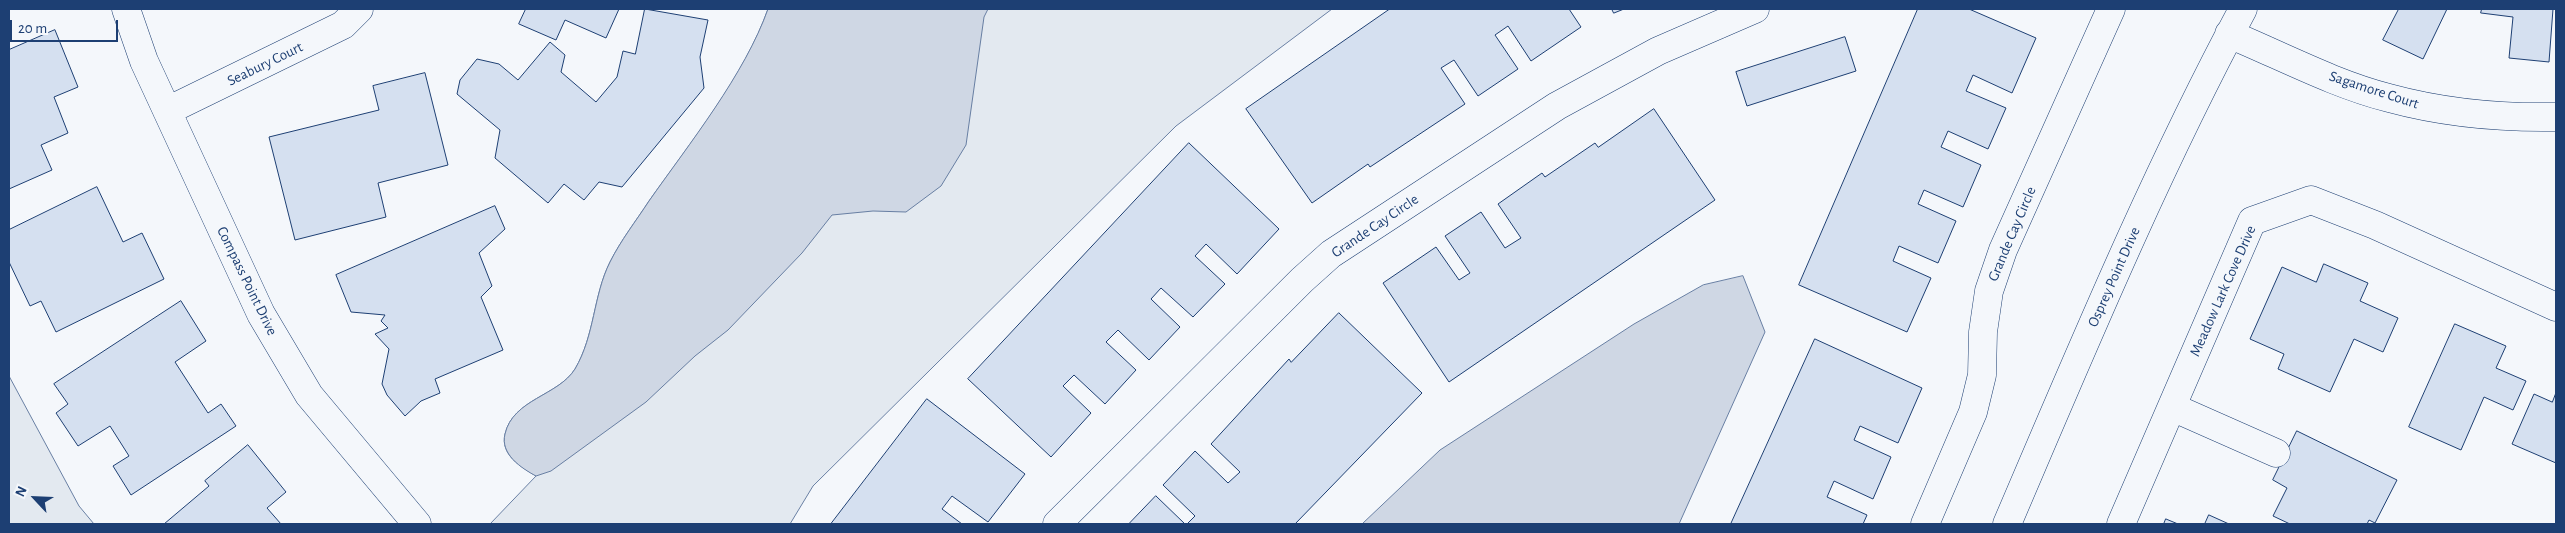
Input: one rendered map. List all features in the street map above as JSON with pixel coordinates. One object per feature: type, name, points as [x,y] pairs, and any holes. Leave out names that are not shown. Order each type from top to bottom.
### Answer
[{"type":"street","name":"Compass Point Drive","points":[[126,9],[144,61],[166,111],[261,314],[309,395],[417,524]]},
{"type":"street","name":"Seabury Court","points":[[166,111],[248,73],[343,25],[359,9]]},
{"type":"street","name":"Grande Cay Circle","points":[[1057,524],[1302,280],[1331,254],[1557,106],[1658,51],[1754,9]]},
{"type":"street","name":"Grande Cay Circle","points":[[1925,524],[1973,412],[1982,375],[1983,332],[1989,291],[2003,250],[2110,9]]},
{"type":"street","name":"Osprey Point Drive","points":[[2006,524],[2149,200],[2229,34],[2243,9]]},
{"type":"street","name":"Sagamore Court","points":[[2229,34],[2351,86],[2388,98],[2468,113],[2520,117],[2556,116]]},
{"type":"street","name":"Meadow Lark Cove Drive","points":[[2121,524],[2252,221],[2311,200],[2375,225],[2556,308]]},
{"type":"street","points":[[2172,407],[2276,453]]},
{"type":"shaded area","points":[[768,9],[1332,9],[1176,126],[813,486],[790,524],[490,524],[536,476],[513,460],[506,448],[505,434],[510,422],[526,405],[558,386],[575,369],[587,343],[600,288],[614,254],[731,83],[758,34]]},
{"type":"shaded area","points":[[768,9],[988,9],[984,17],[966,145],[941,186],[906,212],[873,211],[832,215],[802,253],[728,330],[695,356],[646,402],[551,471],[536,476],[518,464],[506,448],[505,434],[510,422],[526,405],[558,386],[575,369],[587,343],[600,288],[614,254],[731,83],[758,34]]},
{"type":"shaded area","points":[[1743,276],[1765,332],[1679,524],[1362,524],[1440,450],[1634,324],[1703,285]]},
{"type":"shaded area","points":[[9,376],[79,506],[94,524],[9,524]]},
{"type":"building","points":[[526,9],[619,9],[606,38],[565,20],[556,40],[519,24]]},
{"type":"building","points":[[645,9],[708,20],[700,57],[704,88],[622,187],[599,182],[584,200],[564,184],[548,203],[495,158],[500,130],[457,94],[460,80],[477,59],[499,64],[518,80],[550,42],[565,55],[561,72],[596,102],[617,77],[623,51],[635,54]]},
{"type":"building","points":[[1390,9],[1569,9],[1581,27],[1531,61],[1508,26],[1495,35],[1518,69],[1478,96],[1454,60],[1441,68],[1465,104],[1370,167],[1368,164],[1312,203],[1246,109]]},
{"type":"building","points":[[1612,9],[1624,9],[1614,13]]},
{"type":"building","points":[[1918,9],[1969,9],[2036,38],[2012,93],[1973,75],[1966,91],[2006,108],[1988,149],[1948,131],[1941,147],[1981,165],[1963,207],[1924,190],[1918,204],[1956,221],[1938,263],[1899,246],[1893,261],[1931,278],[1907,332],[1799,285]]},
{"type":"building","points":[[2399,9],[2447,9],[2423,59],[2383,40]]},
{"type":"building","points":[[2482,9],[2553,9],[2549,62],[2509,58],[2513,17],[2481,13]]},
{"type":"building","points":[[55,30],[78,87],[54,97],[68,133],[41,145],[52,170],[9,189],[9,50]]},
{"type":"building","points":[[1845,37],[1856,71],[1747,106],[1736,72]]},
{"type":"building","points":[[425,73],[448,165],[378,183],[386,217],[295,240],[269,137],[379,110],[373,86]]},
{"type":"building","points":[[1654,109],[1715,200],[1449,382],[1383,283],[1436,247],[1459,280],[1470,273],[1445,236],[1481,212],[1505,248],[1521,238],[1498,204],[1542,173],[1545,177],[1595,143],[1598,147]]},
{"type":"building","points":[[1189,143],[1279,229],[1237,274],[1206,244],[1195,256],[1225,284],[1193,317],[1161,288],[1151,299],[1180,327],[1149,360],[1118,330],[1106,342],[1136,370],[1105,404],[1074,375],[1063,386],[1091,413],[1051,457],[968,379]]},
{"type":"building","points":[[97,187],[123,242],[142,233],[164,279],[56,332],[41,301],[30,306],[9,262],[9,230]]},
{"type":"building","points":[[495,206],[505,229],[479,253],[492,286],[481,297],[503,350],[435,379],[440,393],[421,401],[405,416],[387,395],[382,384],[389,349],[375,334],[388,328],[381,321],[385,315],[351,312],[336,275]]},
{"type":"building","points":[[2324,264],[2368,283],[2360,301],[2398,318],[2383,352],[2354,339],[2330,392],[2278,369],[2284,354],[2250,339],[2282,267],[2316,282]]},
{"type":"building","points":[[181,301],[206,341],[175,362],[208,413],[221,404],[236,426],[131,495],[113,466],[129,456],[110,426],[78,446],[56,413],[68,404],[54,384]]},
{"type":"building","points":[[1339,313],[1422,393],[1295,524],[1187,524],[1195,516],[1163,485],[1195,451],[1228,483],[1240,472],[1211,444],[1289,359],[1291,362]]},
{"type":"building","points":[[2455,324],[2506,346],[2496,368],[2526,381],[2513,410],[2484,397],[2461,450],[2409,427]]},
{"type":"building","points":[[1815,339],[1922,388],[1898,443],[1860,426],[1854,440],[1891,457],[1873,499],[1834,481],[1827,497],[1867,515],[1863,524],[1731,524]]},
{"type":"building","points":[[2556,393],[2556,463],[2512,444],[2534,394],[2552,402]]},
{"type":"building","points":[[927,399],[1025,474],[988,522],[952,496],[942,509],[962,524],[831,524]]},
{"type":"building","points":[[2297,431],[2397,480],[2375,523],[2369,520],[2367,524],[2290,524],[2273,516],[2287,488],[2273,480]]},
{"type":"building","points":[[248,445],[286,492],[267,508],[281,524],[164,524],[209,486],[205,481]]},
{"type":"building","points":[[1156,496],[1185,524],[1129,524]]},
{"type":"building","points":[[2209,515],[2229,524],[2205,524]]},
{"type":"building","points":[[2166,519],[2178,524],[2164,524]]}]
